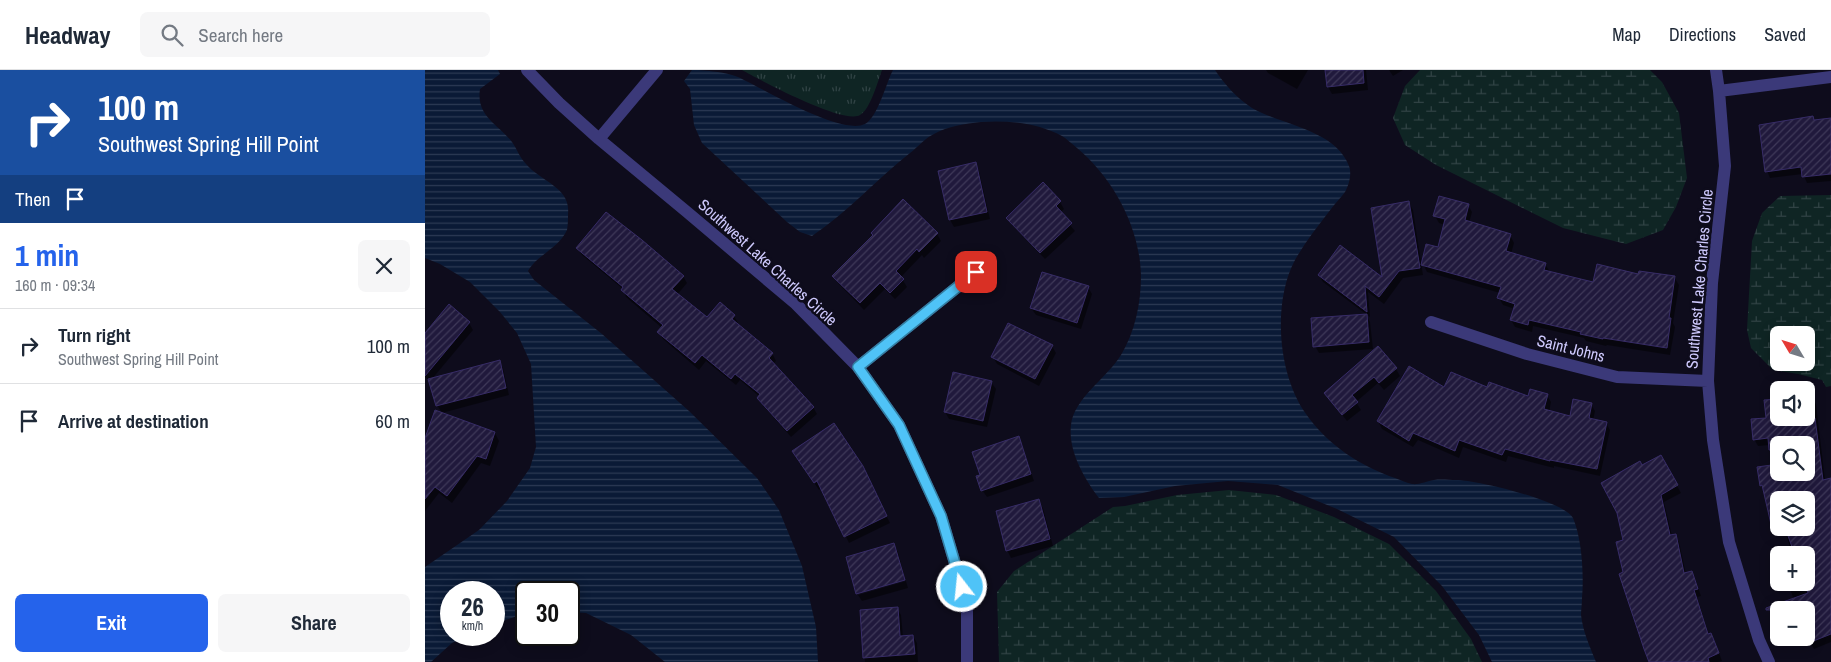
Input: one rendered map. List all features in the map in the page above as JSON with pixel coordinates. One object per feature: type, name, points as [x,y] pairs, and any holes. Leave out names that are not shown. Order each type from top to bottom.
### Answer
[{"type":"street","name":"Southwest Lake Charles Circle","points":[[527,70],[559,103],[599,139],[789,298],[858,367],[899,425],[941,516],[967,604],[967,662]]},
{"type":"street","points":[[599,139],[657,70]]},
{"type":"street","name":"Southwest Lake Charles Circle","points":[[1716,70],[1725,166],[1712,283],[1707,381],[1713,440],[1729,542],[1759,640],[1769,662]]},
{"type":"street","points":[[1719,91],[1831,77]]},
{"type":"street","points":[[858,367],[976,272]]},
{"type":"street","name":"Saint Johns","points":[[1431,322],[1527,354],[1617,376],[1707,381]]},
{"type":"green space","points":[[742,70],[882,70],[873,95],[864,112],[860,115],[851,116],[837,114],[820,108]]},
{"type":"green space","points":[[1420,70],[1650,70],[1662,82],[1679,113],[1687,178],[1676,207],[1663,230],[1626,244],[1563,228],[1436,165],[1405,145],[1393,118],[1405,86]]},
{"type":"green space","points":[[1831,195],[1831,386],[1826,387],[1822,380],[1779,371],[1815,371],[1815,326],[1770,326],[1770,367],[1751,348],[1747,330],[1752,241],[1762,213],[1780,196]]},
{"type":"green space","points":[[1229,490],[1276,495],[1334,517],[1389,544],[1436,591],[1471,639],[1482,662],[999,662],[997,592],[1014,571],[1113,507],[1177,495]]},
{"type":"water","points":[[425,70],[498,70],[500,74],[480,89],[481,106],[484,113],[512,142],[526,164],[560,191],[568,205],[567,230],[559,242],[537,260],[528,271],[534,280],[602,334],[689,411],[757,478],[779,510],[802,566],[816,627],[818,662],[665,662],[631,635],[586,613],[580,613],[580,581],[515,581],[515,617],[505,620],[505,581],[440,581],[440,646],[449,646],[431,662],[425,662],[425,567],[479,530],[507,501],[530,468],[536,447],[531,364],[517,333],[500,312],[470,282],[440,264],[425,258]]},
{"type":"water","points":[[692,70],[703,70],[738,77],[802,109],[838,123],[854,126],[865,124],[870,120],[893,70],[1215,70],[1232,91],[1252,108],[1321,136],[1333,144],[1342,154],[1349,166],[1349,183],[1345,192],[1312,234],[1295,260],[1283,297],[1281,338],[1289,380],[1297,398],[1306,414],[1335,445],[1357,461],[1382,473],[1412,484],[1431,480],[1456,480],[1482,484],[1538,499],[1566,511],[1573,518],[1580,546],[1583,589],[1581,615],[1585,633],[1596,662],[1492,662],[1479,635],[1442,586],[1394,537],[1337,509],[1278,485],[1228,481],[1175,486],[1124,497],[1099,498],[1078,464],[1072,445],[1071,425],[1073,415],[1084,397],[1115,364],[1126,346],[1136,317],[1141,276],[1136,240],[1122,205],[1102,174],[1090,160],[1064,137],[1033,125],[1012,122],[981,122],[945,129],[925,140],[838,217],[812,236],[800,232],[787,222],[702,143],[694,125],[690,89],[684,81]]},
{"type":"building","points":[[1325,70],[1363,70],[1364,83],[1327,87]]},
{"type":"building","points":[[1813,116],[1814,120],[1831,118],[1831,174],[1802,177],[1801,167],[1765,172],[1759,125]]},
{"type":"building","points":[[976,162],[987,212],[949,220],[938,171]]},
{"type":"building","points":[[1043,182],[1061,201],[1056,206],[1072,223],[1040,253],[1006,218]]},
{"type":"building","points":[[1439,196],[1469,204],[1465,220],[1511,234],[1506,251],[1546,263],[1544,270],[1593,282],[1597,264],[1638,274],[1639,271],[1675,276],[1667,348],[1603,339],[1529,320],[1528,325],[1510,320],[1515,304],[1497,298],[1501,287],[1421,265],[1426,244],[1438,247],[1445,219],[1433,216]]},
{"type":"building","points":[[903,199],[938,233],[919,252],[917,249],[896,271],[904,279],[890,293],[880,283],[860,303],[832,276],[873,235],[871,233]]},
{"type":"building","points":[[1409,201],[1420,268],[1399,271],[1379,297],[1365,286],[1367,312],[1318,275],[1340,245],[1382,277],[1371,208]]},
{"type":"building","points":[[606,212],[684,276],[672,289],[707,317],[720,302],[735,315],[732,319],[773,353],[769,358],[814,407],[787,431],[757,398],[760,394],[735,374],[731,379],[702,355],[695,363],[657,332],[663,325],[621,290],[623,287],[576,248]]},
{"type":"building","points":[[1042,272],[1089,286],[1077,323],[1030,308]]},
{"type":"building","points":[[449,304],[470,322],[425,376],[425,333]]},
{"type":"building","points":[[1367,314],[1369,342],[1313,347],[1311,318]]},
{"type":"building","points":[[1008,323],[1053,345],[1035,379],[991,357]]},
{"type":"building","points":[[1378,346],[1397,368],[1379,383],[1374,377],[1352,395],[1358,402],[1342,415],[1324,393]]},
{"type":"building","points":[[500,360],[506,388],[436,406],[428,379]]},
{"type":"building","points":[[1409,366],[1444,387],[1451,372],[1487,387],[1489,382],[1528,396],[1530,389],[1548,394],[1544,409],[1570,416],[1573,399],[1592,403],[1589,418],[1607,422],[1597,469],[1550,461],[1505,449],[1502,455],[1459,440],[1455,451],[1413,433],[1409,441],[1377,421]]},
{"type":"building","points":[[953,372],[992,381],[983,421],[944,412]]},
{"type":"building","points":[[1764,400],[1770,400],[1770,426],[1815,426],[1815,418],[1823,480],[1831,478],[1831,634],[1815,640],[1815,601],[1786,601],[1808,593],[1807,591],[1815,591],[1815,546],[1792,546],[1788,536],[1815,536],[1815,491],[1770,491],[1770,520],[1762,485],[1760,486],[1757,467],[1770,465],[1770,481],[1815,481],[1815,436],[1770,436],[1770,450],[1768,438],[1753,440],[1751,419],[1766,418]]},
{"type":"building","points":[[435,410],[495,432],[486,459],[477,456],[447,496],[435,487],[425,499],[425,438]]},
{"type":"building","points":[[834,423],[863,466],[887,516],[844,537],[817,481],[814,483],[792,451]]},
{"type":"building","points":[[1019,436],[1031,474],[981,491],[976,476],[980,475],[972,452]]},
{"type":"building","points":[[1661,455],[1678,485],[1661,495],[1670,535],[1676,534],[1684,573],[1692,571],[1698,589],[1694,590],[1708,634],[1711,633],[1719,653],[1708,658],[1709,662],[1649,662],[1619,574],[1623,572],[1616,542],[1623,540],[1617,513],[1601,483],[1640,461],[1642,465]]},
{"type":"building","points":[[1039,499],[1050,539],[1006,551],[996,511]]},
{"type":"building","points":[[894,543],[905,580],[856,594],[846,557]]},
{"type":"building","points":[[898,607],[900,636],[913,635],[915,654],[863,658],[860,610]]},
{"type":"route","points":[[962,587],[941,516],[899,425],[858,367],[976,272]]}]
